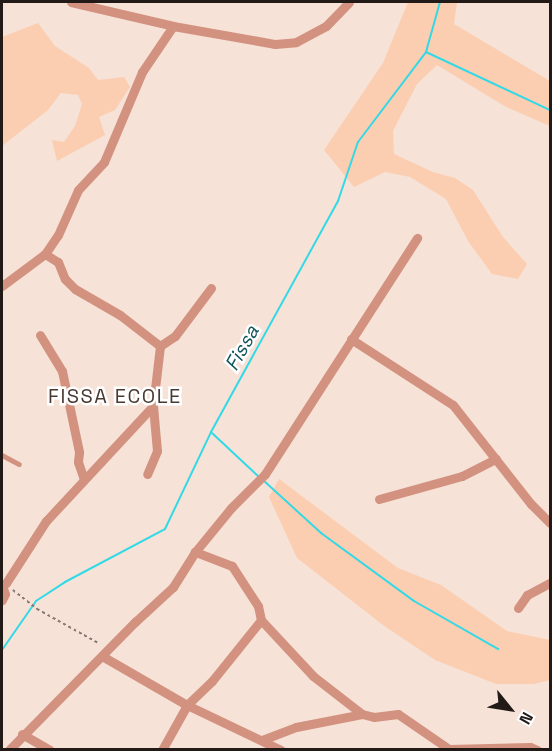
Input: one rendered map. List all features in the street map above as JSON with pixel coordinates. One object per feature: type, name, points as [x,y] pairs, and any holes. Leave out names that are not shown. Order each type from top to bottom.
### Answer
[{"type":"street","points":[[71,2],[173,27],[274,44],[296,42],[326,26],[349,2]]},
{"type":"street","points":[[2,286],[45,254],[58,235],[78,190],[104,162],[142,72],[173,27]]},
{"type":"street","points":[[9,750],[22,734],[173,587],[195,552],[231,508],[265,474],[417,238]]},
{"type":"street","points":[[45,254],[58,262],[65,279],[75,289],[120,315],[160,346]]},
{"type":"street","points":[[147,474],[158,451],[153,406],[160,346],[175,336],[211,288]]},
{"type":"street","points":[[40,335],[62,371],[79,452],[78,462],[84,479]]},
{"type":"street","points":[[351,339],[453,405],[531,504],[550,523]]},
{"type":"street","points":[[2,600],[5,594],[3,584],[46,521],[153,406]]},
{"type":"street","points":[[379,499],[462,476],[496,459]]},
{"type":"street","points":[[195,552],[232,566],[258,606],[261,620],[313,676],[362,714],[374,717],[398,714],[449,749],[530,747],[537,750]]},
{"type":"street","points":[[518,608],[527,595],[550,583]]},
{"type":"street","points":[[162,750],[187,705],[212,681],[261,620]]},
{"type":"street","points":[[105,653],[187,705],[281,750]]},
{"type":"street","points":[[262,740],[296,727],[362,714]]},
{"type":"street","points":[[22,734],[50,750]]},
{"type":"lane","points":[[2,454],[19,464]]},
{"type":"path","points":[[3,584],[105,653]]},
{"type":"shaded area","points":[[408,2],[457,2],[454,24],[550,81],[550,126],[506,107],[437,65],[417,84],[393,131],[394,154],[433,172],[455,178],[473,190],[503,237],[527,264],[518,279],[492,274],[468,241],[446,199],[410,177],[385,172],[354,187],[324,150],[383,63]]},
{"type":"shaded area","points":[[38,23],[55,46],[89,68],[98,80],[124,77],[130,87],[115,110],[99,117],[105,135],[57,161],[52,140],[64,142],[75,126],[82,104],[78,95],[61,93],[48,110],[2,146],[2,37]]},
{"type":"shaded area","points":[[279,479],[398,568],[441,585],[507,631],[550,640],[550,680],[534,684],[496,684],[435,660],[383,625],[297,558],[269,497]]},
{"type":"waterway","name":"Fissa","points":[[2,650],[36,601],[65,582],[165,529],[211,432],[338,201],[358,142],[426,52],[440,2]]},
{"type":"waterway","points":[[426,52],[550,110]]},
{"type":"waterway","points":[[212,433],[258,476]]},
{"type":"waterway","points":[[263,480],[321,533],[414,601],[498,649]]},
{"type":"district","name":"FISSA ECOLE","points":[[115,396]]}]
